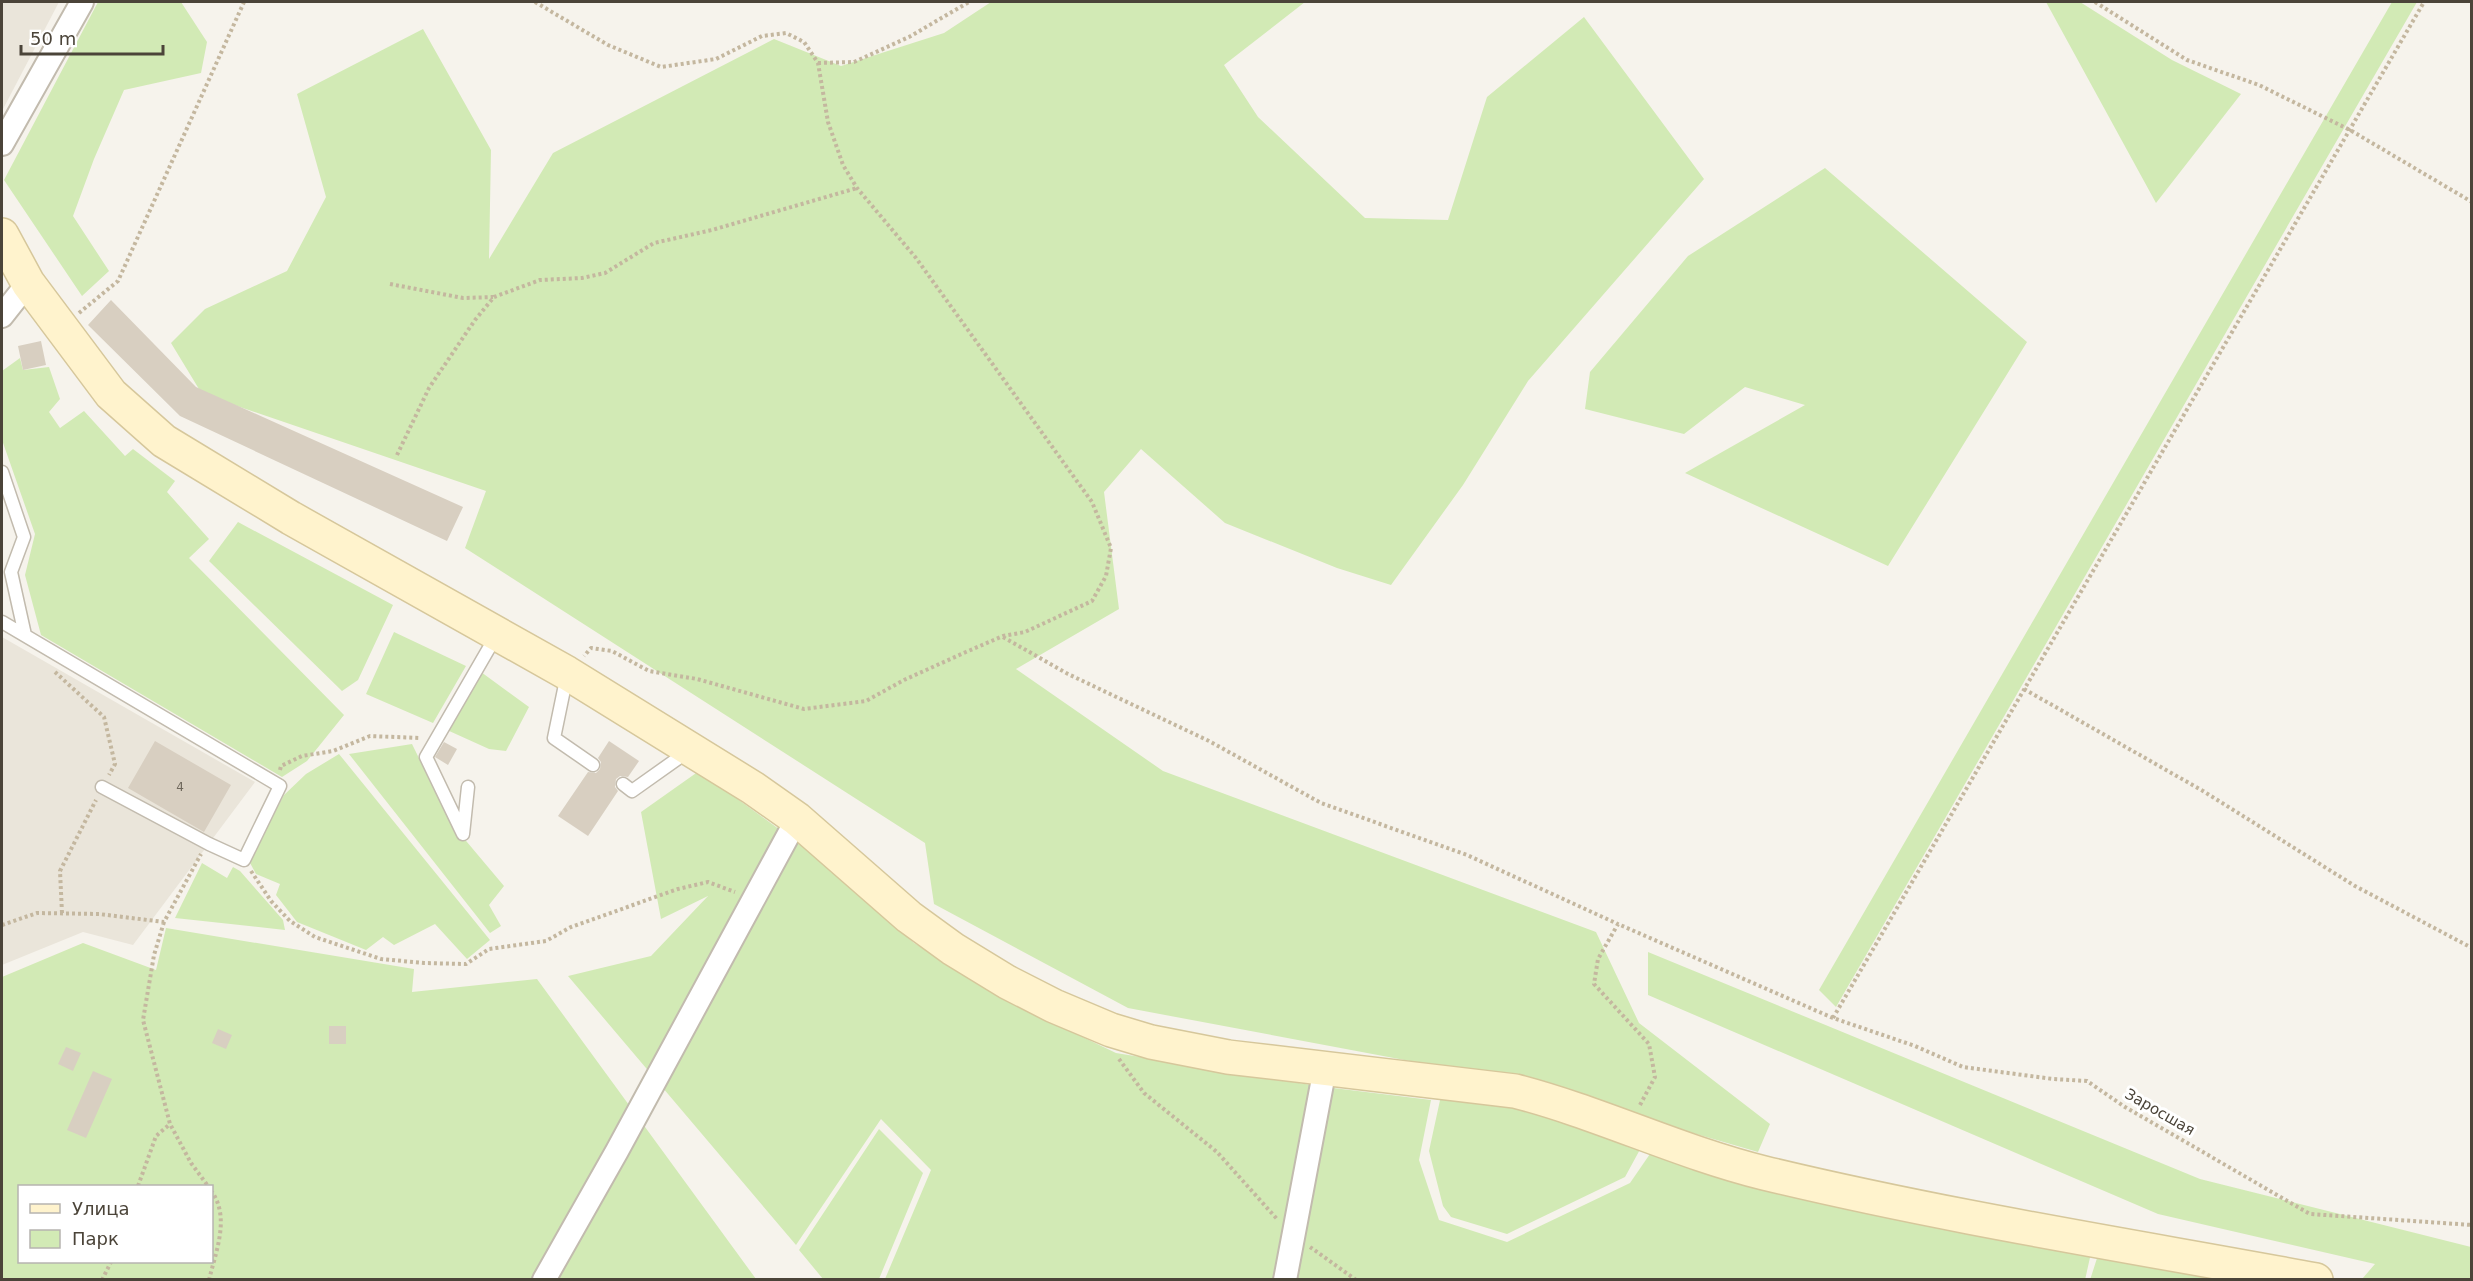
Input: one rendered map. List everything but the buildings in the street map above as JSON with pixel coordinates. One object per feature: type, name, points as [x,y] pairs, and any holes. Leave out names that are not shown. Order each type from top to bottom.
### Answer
[{"type":"street","points":[[2,144],[82,2]]},
{"type":"street","points":[[2,235],[28,283],[111,394],[164,441],[291,518],[567,674],[691,749],[797,819],[909,917],[953,949],[1054,1006],[1111,1030],[1151,1042],[1228,1057],[1515,1090],[1553,1100],[1627,1128],[1763,1172],[2088,1241],[2316,1280]]},
{"type":"street","points":[[2,315],[28,283]]},
{"type":"street","points":[[550,1274],[797,819]]},
{"type":"street","points":[[1285,1280],[1324,1068]]},
{"type":"lane","points":[[2,472],[24,537],[6,573],[25,635]]},
{"type":"lane","points":[[2,622],[280,786],[244,860],[102,787]]},
{"type":"lane","points":[[468,787],[463,834],[426,757],[496,634]]},
{"type":"lane","points":[[567,674],[554,738],[593,765]]},
{"type":"lane","points":[[623,784],[632,791],[691,749]]},
{"type":"path","points":[[61,328],[118,281],[244,2]]},
{"type":"path","points":[[535,2],[608,45],[661,67],[716,59],[762,36],[786,33],[804,42],[818,63],[828,122],[843,165],[857,188],[915,258],[1092,502],[1111,548],[1106,576],[1092,601],[1025,632],[1003,636],[904,680],[866,701],[804,709],[697,680],[648,671],[612,651],[591,648],[567,674]]},
{"type":"path","points":[[818,63],[854,62],[909,37],[969,2]]},
{"type":"path","points":[[2095,2],[2187,60],[2259,85],[2350,130],[2472,202]]},
{"type":"path","points":[[1833,1018],[2424,2]]},
{"type":"path","points":[[390,284],[463,298],[494,297],[540,280],[582,278],[605,273],[654,243],[712,230],[857,188]]},
{"type":"path","points":[[397,455],[429,388],[475,320],[494,297]]},
{"type":"path","name":"Заросшая","points":[[1003,636],[1068,674],[1209,741],[1321,803],[1467,855],[1833,1018],[1915,1046],[1963,1067],[2053,1079],[2087,1081],[2125,1107],[2310,1214],[2472,1225]]},
{"type":"path","points":[[53,669],[104,717],[116,764],[60,871],[62,913]]},
{"type":"path","points":[[2024,690],[2203,791],[2355,886],[2472,948]]},
{"type":"path","points":[[280,786],[280,766],[302,756],[333,751],[370,736],[436,740]]},
{"type":"path","points":[[207,1185],[191,1163],[170,1124],[143,1020],[154,956],[164,922],[209,844]]},
{"type":"path","points":[[244,860],[271,901],[290,921],[315,937],[381,959],[424,963],[466,964],[489,949],[546,941],[571,927],[678,889],[708,882],[752,901]]},
{"type":"path","points":[[2,925],[37,913],[99,914],[164,922]]},
{"type":"path","points":[[1618,924],[1598,959],[1594,984],[1650,1044],[1655,1077],[1627,1128]]},
{"type":"path","points":[[1117,1057],[1144,1093],[1217,1152],[1293,1236],[1356,1280]]},
{"type":"path","points":[[138,1185],[156,1136],[170,1124]]},
{"type":"path","points":[[209,1280],[222,1226],[217,1200],[213,1194]]},
{"type":"path","points":[[102,1280],[110,1263]]},
{"type":"shaded area","points":[[2,2],[59,2],[2,111]]},
{"type":"shaded area","points":[[2,637],[255,782],[133,945],[83,932],[2,965]]},
{"type":"green space","points":[[98,2],[181,2],[207,42],[201,73],[124,90],[94,159],[73,216],[109,271],[82,296],[4,180]]},
{"type":"green space","points":[[991,2],[1305,2],[1224,65],[1258,117],[1365,218],[1448,220],[1487,97],[1584,17],[1704,179],[1528,381],[1463,485],[1391,585],[1337,568],[1225,523],[1141,449],[1104,492],[1119,609],[1016,669],[1163,771],[1596,932],[1639,1023],[1770,1124],[1758,1152],[1655,1122],[1625,1177],[1507,1234],[1451,1217],[1443,1206],[1429,1151],[1447,1068],[1128,1008],[934,904],[925,843],[465,548],[486,491],[202,394],[171,343],[205,309],[287,271],[326,197],[297,94],[423,29],[491,150],[489,259],[553,153],[774,39],[841,66],[944,33]]},
{"type":"green space","points":[[2046,2],[2080,2],[2172,60],[2241,94],[2156,203]]},
{"type":"green space","points":[[2392,2],[2417,2],[1836,1007],[1819,990]]},
{"type":"green space","points":[[1825,168],[2027,342],[1888,566],[1685,473],[1805,405],[1745,387],[1684,434],[1585,409],[1590,372],[1688,256]]},
{"type":"green space","points":[[20,358],[23,370],[49,367],[60,399],[49,412],[60,428],[84,411],[125,456],[133,449],[175,481],[167,492],[209,539],[189,558],[344,715],[307,761],[282,777],[41,635],[25,575],[35,534],[2,440],[2,371]]},
{"type":"green space","points":[[238,522],[393,605],[358,680],[342,691],[209,561]]},
{"type":"green space","points":[[394,632],[466,666],[433,723],[366,694]]},
{"type":"green space","points":[[481,672],[529,707],[506,751],[489,749],[447,730]]},
{"type":"green space","points":[[412,744],[451,823],[504,886],[489,905],[501,926],[490,933],[349,754]]},
{"type":"green space","points":[[339,754],[490,940],[467,959],[435,924],[394,945],[383,937],[366,950],[297,922],[276,895],[280,884],[256,874],[249,861],[284,795],[306,774]]},
{"type":"green space","points":[[699,771],[802,846],[914,943],[1018,1006],[1116,1053],[1317,1086],[1431,1100],[1419,1160],[1439,1220],[1507,1242],[1630,1183],[1652,1151],[2091,1253],[2085,1280],[885,1279],[931,1170],[881,1119],[796,1245],[568,976],[651,956],[708,896],[661,919],[641,812]]},
{"type":"green space","points":[[202,863],[227,878],[233,867],[240,871],[283,920],[285,930],[175,918]]},
{"type":"green space","points":[[166,928],[414,969],[412,992],[537,979],[756,1279],[2,1280],[2,977],[83,943],[156,970]]},
{"type":"green space","points":[[1648,952],[2200,1179],[2471,1247],[2471,1279],[2362,1279],[2375,1264],[2158,1214],[1648,995]]},
{"type":"green space","points":[[879,1129],[923,1173],[879,1279],[823,1279],[799,1250]]},
{"type":"green space","points":[[2099,1252],[2269,1280],[2090,1280]]}]
